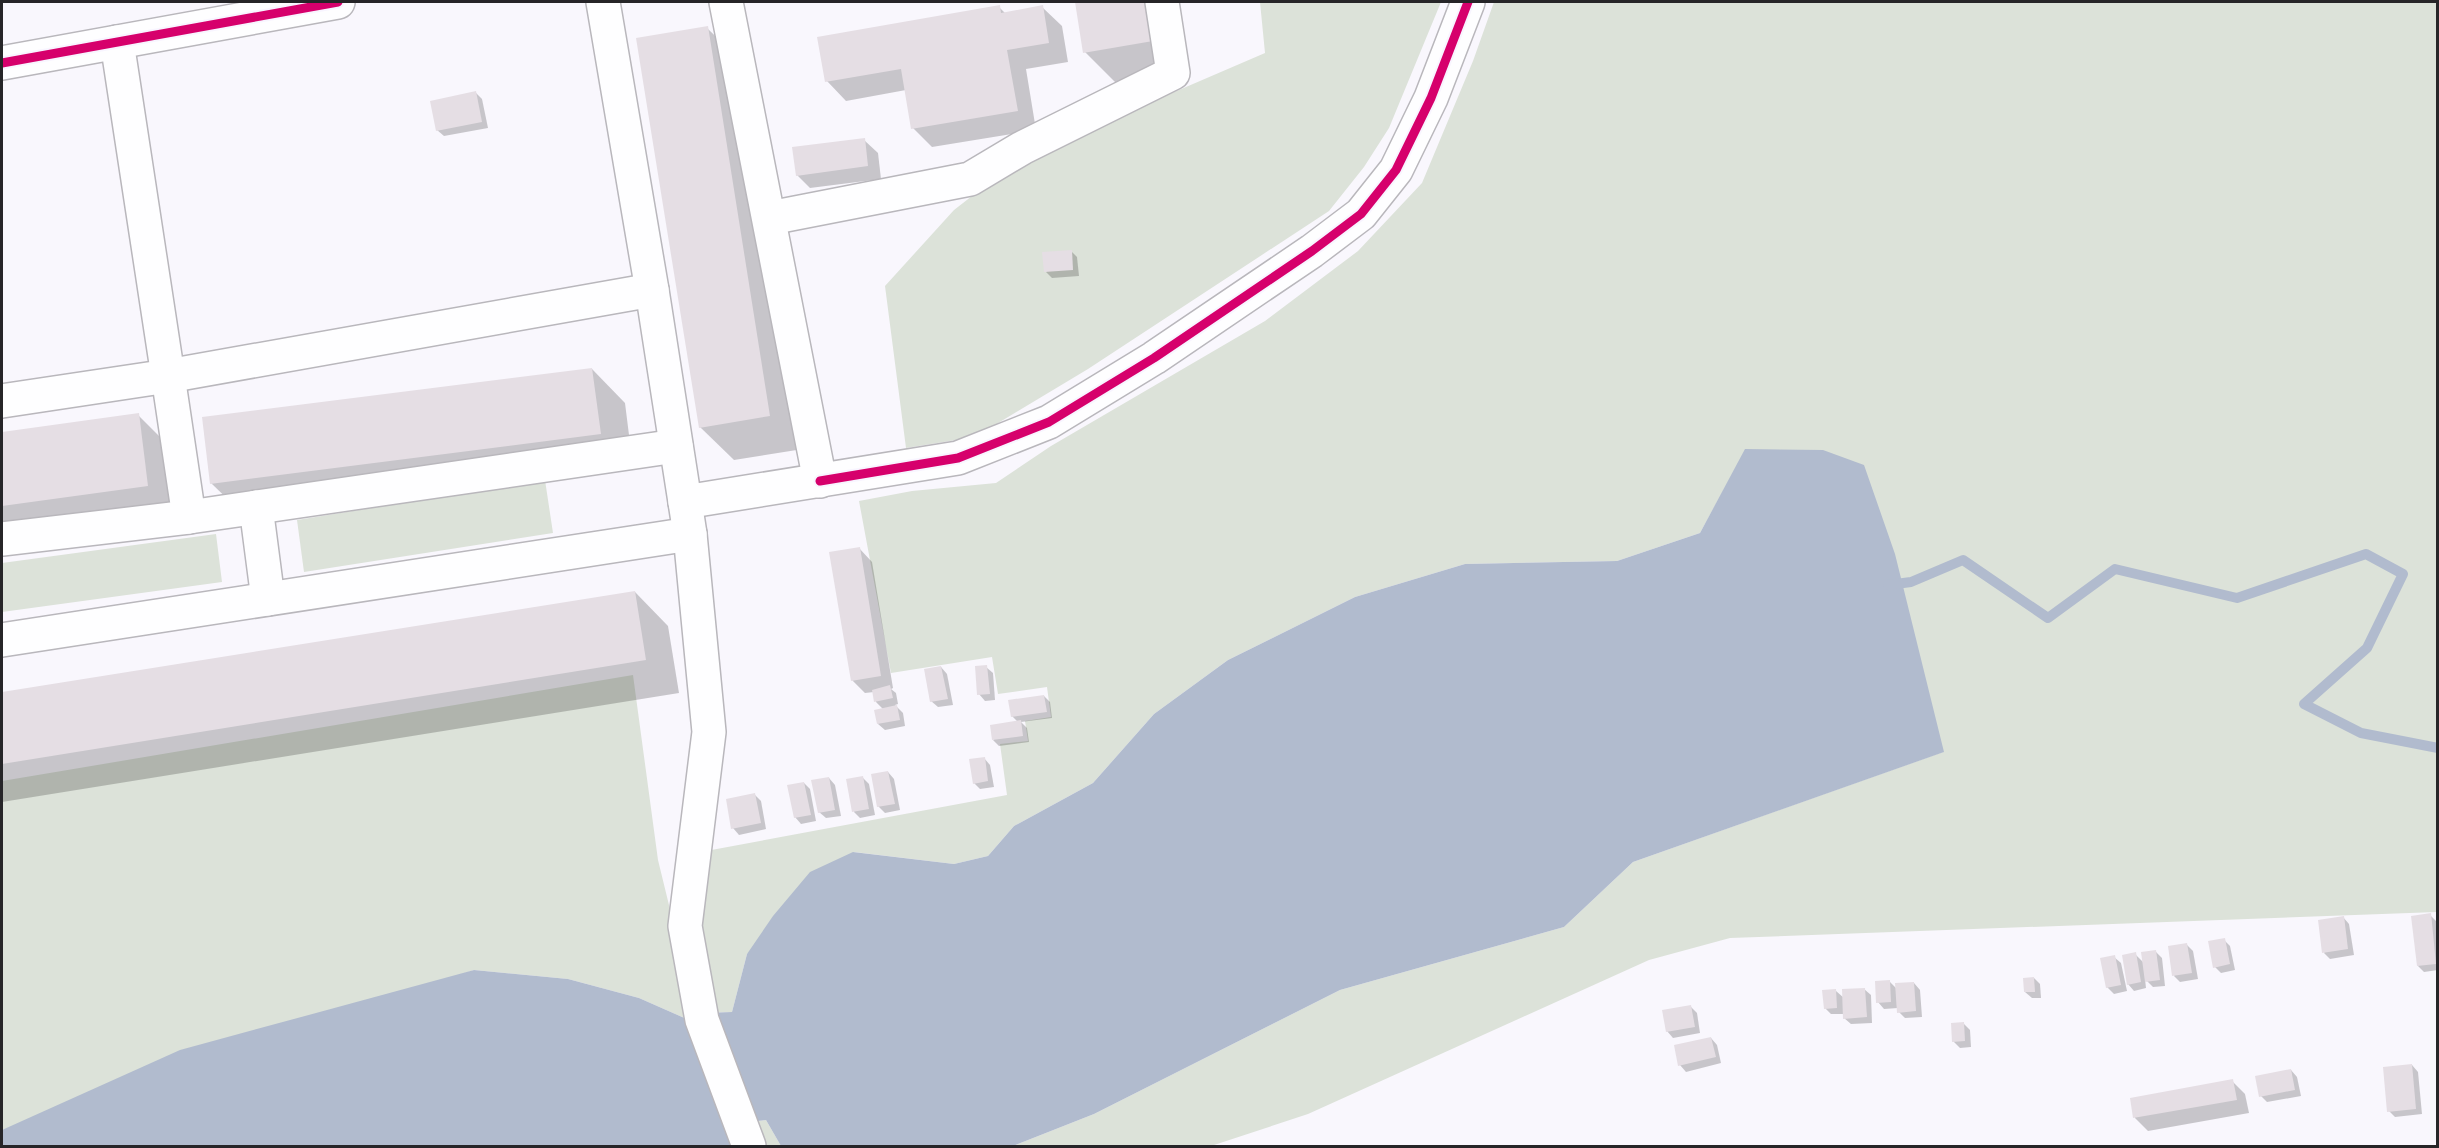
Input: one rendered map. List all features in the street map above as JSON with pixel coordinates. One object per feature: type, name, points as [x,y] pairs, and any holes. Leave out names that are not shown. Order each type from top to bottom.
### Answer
[{"type":"street","points":[[2,63],[117,42],[293,5],[338,2]]},
{"type":"street","points":[[603,2],[652,290],[690,534],[709,732],[685,926],[702,1020],[749,1146]]},
{"type":"street","points":[[726,2],[820,481]]},
{"type":"street","points":[[770,219],[970,179],[1022,148],[1173,73],[1162,2]]},
{"type":"street","points":[[685,502],[958,458],[1049,422],[1154,358],[1361,214],[1396,170],[1431,98],[1468,2]]},
{"type":"street","points":[[117,42],[189,517]]},
{"type":"street","points":[[2,401],[168,376],[652,290]]},
{"type":"street","points":[[2,540],[189,517],[676,446]]},
{"type":"street","points":[[256,507],[268,599]]},
{"type":"street","points":[[2,640],[690,534]]},
{"type":"shaded area","points":[[1260,2],[1441,2],[1389,128],[1364,167],[1329,211],[1088,369],[975,437],[906,448],[885,286],[954,210],[1021,158],[1265,53]]},
{"type":"shaded area","points":[[1494,2],[2437,2],[2437,912],[1730,938],[1649,960],[1308,1114],[1211,1146],[1013,1146],[1094,1114],[1340,990],[1564,927],[1633,862],[1943,752],[1746,449],[1700,533],[1617,561],[1465,564],[1355,597],[1228,660],[1154,714],[1093,783],[1014,826],[988,856],[954,864],[854,852],[747,954],[732,1012],[704,1013],[700,908],[706,851],[1007,795],[1000,744],[1028,741],[1025,721],[1051,717],[1047,687],[998,694],[992,657],[891,673],[859,501],[912,491],[996,483],[1051,446],[1265,321],[1358,251],[1422,183],[1473,61]]},
{"type":"shaded area","points":[[545,480],[553,533],[304,572],[297,520]]},
{"type":"shaded area","points":[[216,534],[222,582],[2,612],[2,563]]},
{"type":"shaded area","points":[[633,675],[658,860],[698,1024],[639,998],[568,979],[474,970],[2,1130],[2,781]]},
{"type":"shaded area","points":[[766,1120],[781,1146],[756,1146],[742,1123]]},
{"type":"water","points":[[1745,449],[1823,450],[1864,465],[1895,554],[1944,752],[1633,862],[1564,927],[1340,990],[1094,1114],[1013,1146],[781,1146],[766,1120],[742,1123],[704,1013],[732,1012],[747,954],[773,916],[810,872],[853,852],[954,864],[988,856],[1014,826],[1093,783],[1154,714],[1228,660],[1355,597],[1465,564],[1617,561],[1700,533]]},
{"type":"water","points":[[474,970],[568,979],[639,998],[698,1024],[745,1146],[2,1146],[2,1130],[180,1050]]},
{"type":"building","points":[[1075,2],[1146,2],[1153,41],[1083,53]]},
{"type":"building","points":[[1000,5],[1001,13],[1043,5],[1049,43],[1007,50],[1018,111],[911,129],[901,69],[825,82],[817,37]]},
{"type":"building","points":[[708,26],[770,416],[699,428],[636,38]]},
{"type":"building","points":[[476,91],[482,122],[436,131],[430,101]]},
{"type":"building","points":[[865,138],[868,166],[796,176],[792,147]]},
{"type":"building","points":[[1072,250],[1073,270],[1044,272],[1042,252]]},
{"type":"building","points":[[592,368],[601,434],[210,484],[202,417]]},
{"type":"building","points":[[139,413],[148,486],[2,506],[2,432]]},
{"type":"building","points":[[860,547],[881,676],[851,681],[829,552]]},
{"type":"building","points":[[635,591],[646,660],[2,764],[2,692]]},
{"type":"building","points":[[987,665],[990,694],[977,695],[975,666]]},
{"type":"building","points":[[941,666],[948,699],[930,702],[924,669]]},
{"type":"building","points":[[890,685],[893,698],[874,702],[872,690]]},
{"type":"building","points":[[1044,695],[1047,712],[1011,717],[1008,700]]},
{"type":"building","points":[[897,705],[900,720],[877,724],[874,710]]},
{"type":"building","points":[[1021,720],[1023,736],[992,740],[990,725]]},
{"type":"building","points":[[985,757],[988,781],[973,784],[969,759]]},
{"type":"building","points":[[888,771],[895,804],[877,807],[871,774]]},
{"type":"building","points":[[863,776],[869,809],[852,812],[846,779]]},
{"type":"building","points":[[829,777],[835,810],[818,813],[811,780]]},
{"type":"building","points":[[804,782],[811,815],[794,818],[787,785]]},
{"type":"building","points":[[755,793],[761,823],[731,829],[726,799]]},
{"type":"building","points":[[2431,913],[2436,964],[2417,966],[2411,916]]},
{"type":"building","points":[[2344,916],[2348,949],[2322,953],[2318,920]]},
{"type":"building","points":[[2225,938],[2230,964],[2213,968],[2208,941]]},
{"type":"building","points":[[2187,943],[2192,973],[2172,976],[2168,946]]},
{"type":"building","points":[[2156,950],[2160,980],[2145,982],[2141,952]]},
{"type":"building","points":[[2136,952],[2141,982],[2127,985],[2122,955]]},
{"type":"building","points":[[2115,955],[2121,985],[2106,988],[2100,958]]},
{"type":"building","points":[[2034,977],[2035,992],[2024,992],[2023,978]]},
{"type":"building","points":[[1890,980],[1891,1002],[1876,1003],[1875,981]]},
{"type":"building","points":[[1914,982],[1916,1011],[1897,1013],[1895,983]]},
{"type":"building","points":[[1865,988],[1867,1017],[1843,1019],[1842,989]]},
{"type":"building","points":[[1836,989],[1837,1008],[1824,1009],[1822,990]]},
{"type":"building","points":[[1691,1005],[1695,1027],[1666,1032],[1662,1010]]},
{"type":"building","points":[[1964,1022],[1965,1041],[1952,1042],[1951,1023]]},
{"type":"building","points":[[1711,1037],[1716,1057],[1678,1066],[1674,1045]]},
{"type":"building","points":[[2412,1064],[2416,1109],[2387,1112],[2383,1067]]},
{"type":"building","points":[[2291,1069],[2295,1090],[2259,1097],[2255,1076]]},
{"type":"building","points":[[2233,1079],[2237,1100],[2133,1118],[2130,1098]]},
{"type":"waterway","points":[[1888,585],[1911,582],[1963,560],[2048,618],[2115,569],[2237,598],[2366,554],[2403,574],[2367,648],[2304,704],[2361,733],[2438,748]]},
{"type":"cycle path","points":[[2,63],[338,2]]},
{"type":"cycle path","points":[[820,481],[958,458],[1049,422],[1154,358],[1312,251],[1361,214],[1396,170],[1431,98],[1468,2]]}]
